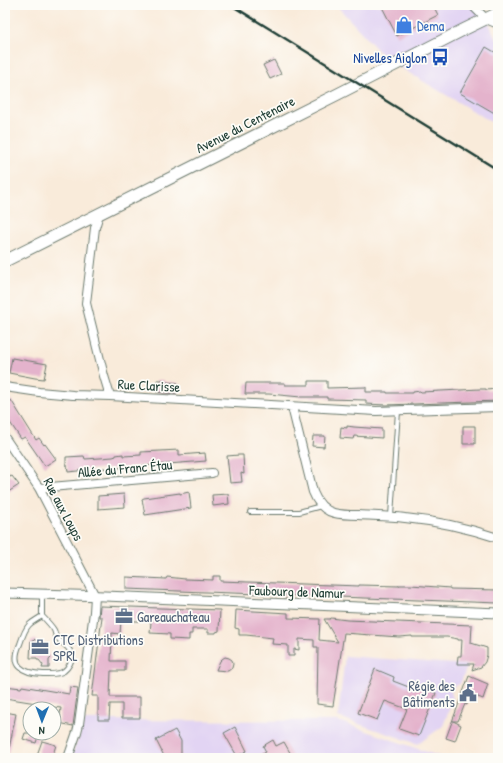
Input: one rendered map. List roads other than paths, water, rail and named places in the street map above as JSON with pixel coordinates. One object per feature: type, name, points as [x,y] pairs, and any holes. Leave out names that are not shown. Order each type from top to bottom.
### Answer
[{"type":"main road","name":"Avenue du Centenaire","points":[[5,261],[498,13]]},
{"type":"street","points":[[472,5],[486,19],[498,24]]},
{"type":"street","points":[[99,214],[95,228],[86,302],[110,396]]},
{"type":"street","name":"Rue Clarisse","points":[[5,387],[73,395],[376,411],[498,408]]},
{"type":"street","points":[[292,407],[313,492],[317,501],[323,508],[333,513],[348,515],[405,518],[434,522],[498,538]]},
{"type":"street","name":"Rue aux Loups","points":[[5,438],[39,488],[95,596]]},
{"type":"street","name":"Allée du Franc Étau","points":[[39,488],[212,473]]},
{"type":"street","name":"Faubourg de Namur","points":[[5,593],[498,613]]},
{"type":"street","points":[[68,758],[79,724],[95,596]]},
{"type":"lane","points":[[391,517],[398,411]]},
{"type":"lane","points":[[250,512],[299,512],[321,506]]},
{"type":"lane","points":[[42,595],[42,616],[54,630],[56,636],[71,653],[72,657],[69,666],[64,671],[53,674],[29,673],[21,668],[17,662],[16,654],[28,625],[42,616]]},
{"type":"railway","points":[[231,5],[498,170]]},
{"type":"place","name":"Dema","points":[[404,25]]},
{"type":"place","name":"Nivelles Aiglon","points":[[440,57]]},
{"type":"place","name":"Gareauchateau","points":[[124,616]]},
{"type":"place","name":"CTC Distributions SPRL","points":[[40,647]]},
{"type":"place","name":"Régie des Bâtiments","points":[[468,693]]}]
